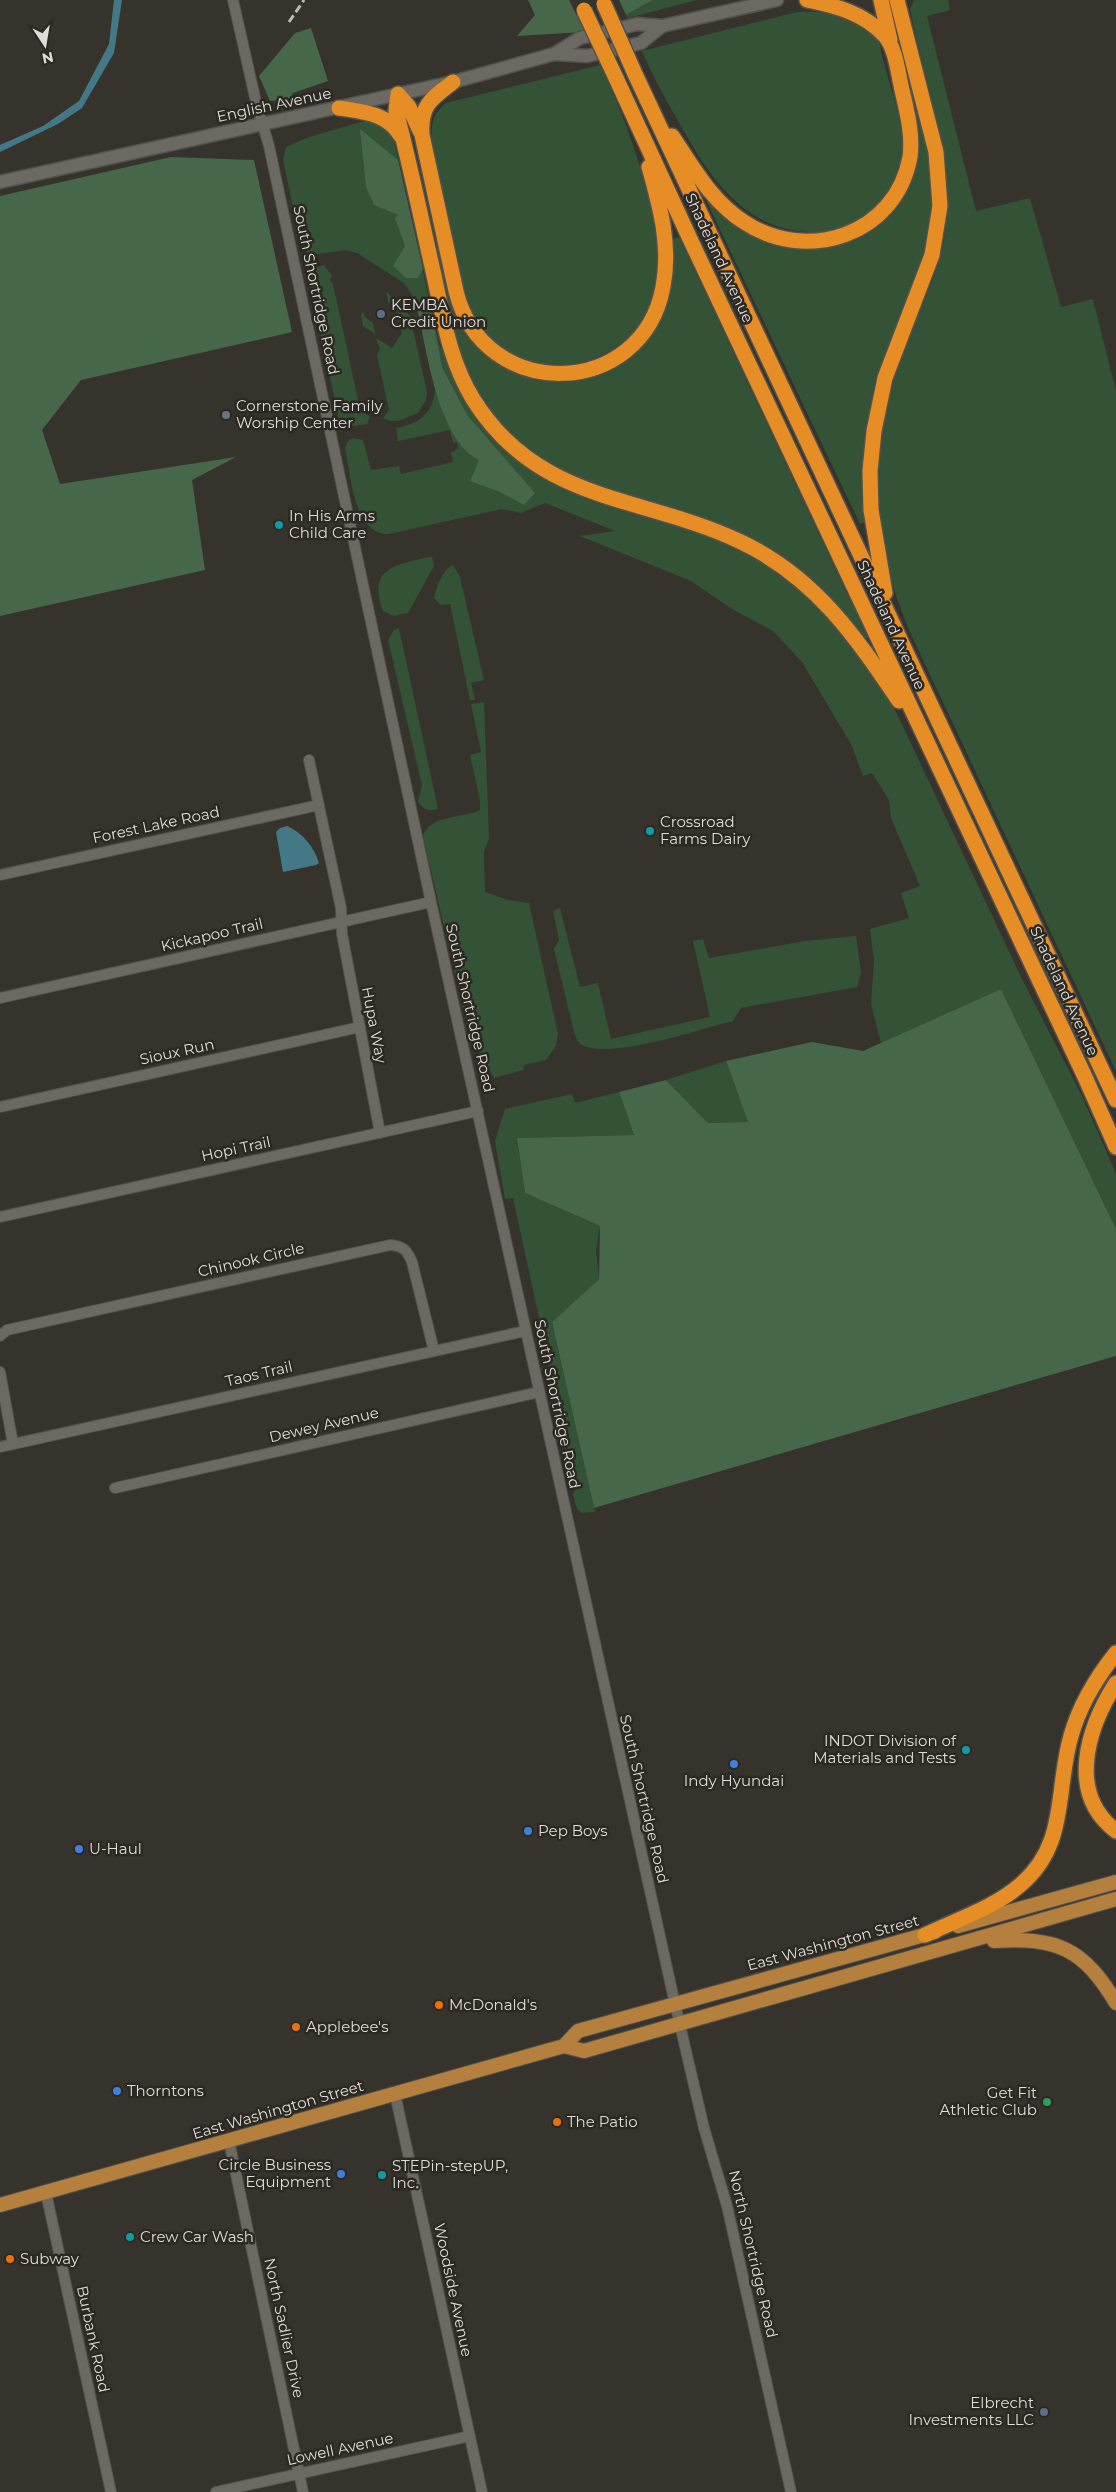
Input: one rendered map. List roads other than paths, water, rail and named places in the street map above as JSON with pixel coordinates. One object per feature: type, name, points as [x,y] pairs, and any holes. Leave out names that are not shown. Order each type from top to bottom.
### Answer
[{"type":"highway","points":[[807,0],[848,10],[873,25],[891,43]]},
{"type":"highway","points":[[603,2],[645,97],[710,192],[733,214],[757,230],[779,239],[801,243],[832,240],[856,230],[884,209],[899,188],[905,175],[910,156],[910,126],[881,0]]},
{"type":"highway","points":[[888,610],[871,510],[872,441],[885,378],[932,255],[940,206],[936,152],[900,4]]},
{"type":"highway","points":[[454,82],[426,106],[421,121],[422,135],[457,296],[467,320],[489,347],[513,364],[537,372],[570,374],[588,371],[607,363],[632,345],[654,313],[663,288],[665,257],[661,210],[634,118],[582,5]]},
{"type":"highway","points":[[398,94],[409,107],[422,135]]},
{"type":"highway","points":[[398,94],[396,111],[451,350],[466,386],[494,427],[526,457],[558,479],[594,493],[708,527],[749,546],[791,573],[821,599],[852,631],[929,746]]},
{"type":"highway","name":"Shadeland Avenue","points":[[645,97],[888,610],[1116,1100]]},
{"type":"highway","points":[[339,108],[381,117],[392,125],[404,142]]},
{"type":"highway","name":"Shadeland Avenue","points":[[634,118],[1085,1077],[1116,1147]]},
{"type":"highway","points":[[925,1935],[1010,1893],[1030,1876],[1046,1855],[1057,1824],[1066,1755],[1075,1722],[1092,1686],[1116,1653]]},
{"type":"highway","points":[[1116,1683],[1095,1722],[1085,1773],[1089,1794],[1095,1808],[1105,1822],[1116,1832]]},
{"type":"main road","name":"East Washington Street","points":[[564,2046],[578,2031],[1116,1882]]},
{"type":"main road","name":"East Washington Street","points":[[0,2205],[564,2046],[584,2051],[1116,1899]]},
{"type":"main road","points":[[970,1942],[1026,1939],[1059,1946],[1092,1968],[1116,2003]]},
{"type":"street","name":"South Shortridge Road","points":[[233,0],[269,146],[525,1331],[679,2023]]},
{"type":"street","name":"English Avenue","points":[[0,182],[454,82],[554,54],[580,38],[637,24],[662,26],[777,0]]},
{"type":"street","name":"English Avenue","points":[[554,54],[586,56],[641,43],[662,26]]},
{"type":"street","points":[[308,760],[341,908],[342,922]]},
{"type":"street","name":"Forest Lake Road","points":[[0,875],[318,805]]},
{"type":"street","name":"Kickapoo Trail","points":[[0,998],[432,902]]},
{"type":"street","name":"Hupa Way","points":[[342,922],[342,934],[380,1133]]},
{"type":"street","name":"Sioux Run","points":[[0,1107],[360,1028]]},
{"type":"street","name":"Hopi Trail","points":[[0,1217],[478,1111]]},
{"type":"street","name":"Chinook Circle","points":[[0,1336],[7,1330],[390,1245],[400,1246],[408,1252],[434,1351]]},
{"type":"street","name":"Taos Trail","points":[[0,1447],[525,1331]]},
{"type":"street","points":[[0,1372],[13,1444]]},
{"type":"street","name":"Dewey Avenue","points":[[115,1488],[539,1392]]},
{"type":"street","name":"North Shortridge Road","points":[[679,2023],[704,2128],[727,2206],[791,2492]]},
{"type":"street","name":"Woodside Avenue","points":[[395,2094],[482,2492]]},
{"type":"street","name":"North Sadlier Drive","points":[[229,2141],[303,2492]]},
{"type":"street","name":"Burbank Road","points":[[46,2192],[111,2492]]},
{"type":"street","name":"Lowell Avenue","points":[[216,2492],[470,2436]]},
{"type":"water","points":[[114,0],[122,0],[114,53],[82,108],[58,124],[0,152],[0,145],[43,126],[79,101],[109,44]]},
{"type":"water","points":[[287,826],[298,832],[307,841],[319,863],[283,872],[276,832],[280,828]]},
{"type":"railway","points":[[289,22],[304,0]]},
{"type":"place","name":"KEMBA Credit Union","points":[[381,314]]},
{"type":"place","name":"Cornerstone Family Worship Center","points":[[226,415]]},
{"type":"place","name":"In His Arms Child Care","points":[[279,525]]},
{"type":"place","name":"Crossroad Farms Dairy","points":[[650,831]]},
{"type":"place","name":"INDOT Division of Materials and Tests","points":[[966,1750]]},
{"type":"place","name":"Indy Hyundai","points":[[734,1764]]},
{"type":"place","name":"Pep Boys","points":[[528,1831]]},
{"type":"place","name":"U-Haul","points":[[79,1849]]},
{"type":"place","name":"McDonald's","points":[[439,2005]]},
{"type":"place","name":"Applebee's","points":[[296,2027]]},
{"type":"place","name":"Thorntons","points":[[117,2091]]},
{"type":"place","name":"Get Fit Athletic Club","points":[[1047,2102]]},
{"type":"place","name":"The Patio","points":[[557,2122]]},
{"type":"place","name":"Circle Business Equipment","points":[[341,2174]]},
{"type":"place","name":"STEPin-stepUP, Inc.","points":[[382,2175]]},
{"type":"place","name":"Crew Car Wash","points":[[130,2237]]},
{"type":"place","name":"Subway","points":[[10,2259]]},
{"type":"place","name":"Elbrecht Investments LLC","points":[[1044,2412]]}]
